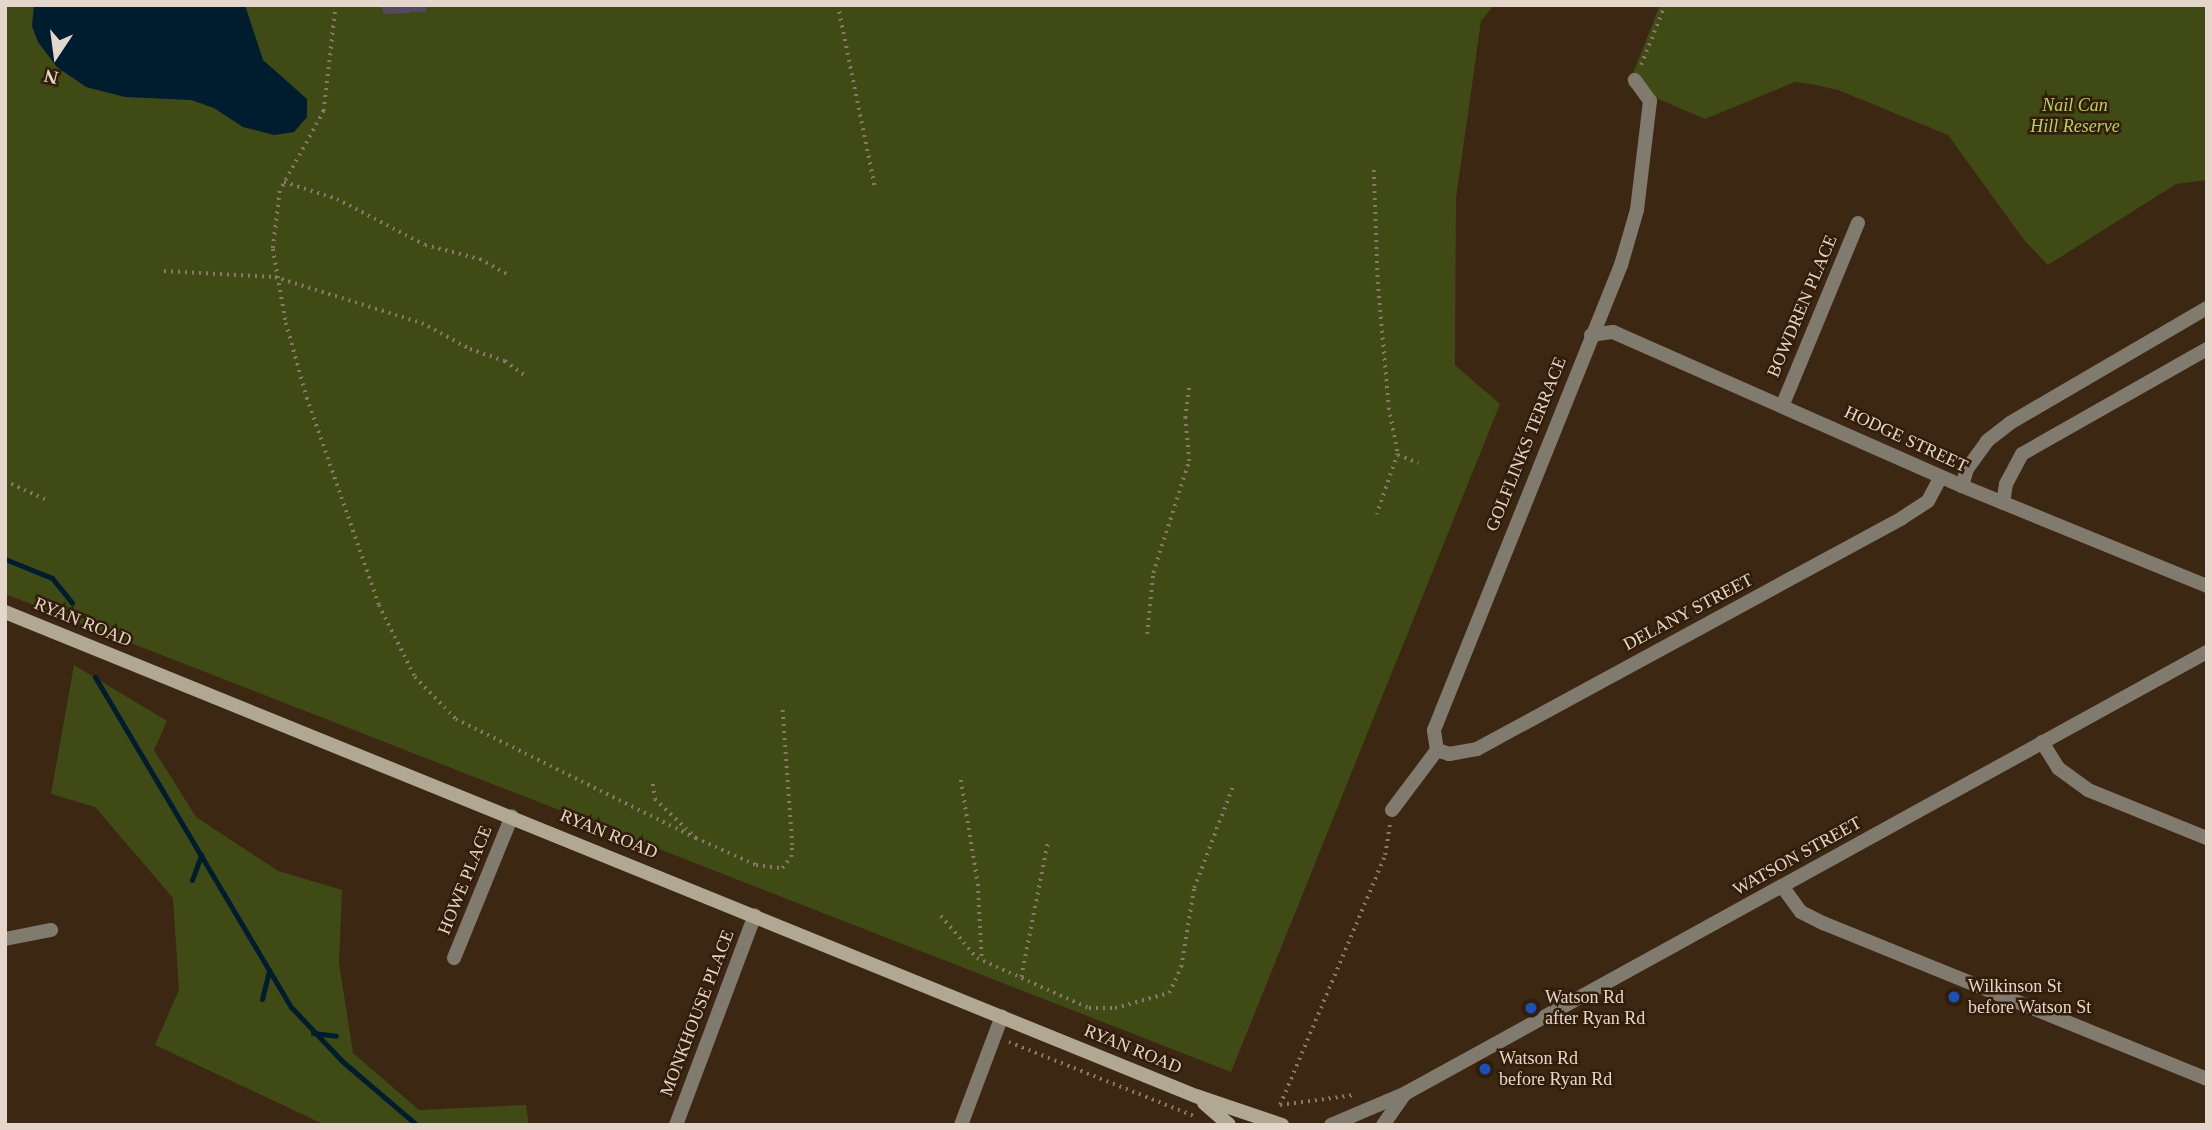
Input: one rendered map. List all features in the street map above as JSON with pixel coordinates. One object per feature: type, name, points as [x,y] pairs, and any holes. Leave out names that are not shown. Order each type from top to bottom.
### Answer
[{"type":"street","name":"GOLFLINKS TERRACE","points":[[1437,750],[1434,730],[1591,335],[1637,211],[1650,101],[1635,80]]},
{"type":"street","name":"BOWDREN PLACE","points":[[1783,404],[1858,223]]},
{"type":"street","points":[[1962,486],[1967,469],[1987,441],[2010,423],[2207,308]]},
{"type":"street","name":"HODGE STREET","points":[[1591,335],[1613,332],[1783,404],[1962,486],[2207,586]]},
{"type":"street","points":[[2003,503],[2006,484],[2022,454],[2207,349]]},
{"type":"street","name":"DELANY STREET","points":[[1437,750],[1449,754],[1476,749],[1829,558],[1928,502],[1941,477]]},
{"type":"street","name":"RYAN ROAD","points":[[5,612],[1196,1096],[1282,1125]]},
{"type":"street","name":"WATSON STREET","points":[[1331,1125],[1406,1093],[2207,652]]},
{"type":"street","points":[[2042,742],[2058,768],[2088,790],[2207,838]]},
{"type":"street","points":[[1392,810],[1437,750]]},
{"type":"street","name":"HOWE PLACE","points":[[454,958],[512,816]]},
{"type":"street","points":[[1782,886],[1801,912],[1823,923],[2207,1079]]},
{"type":"street","name":"MONKHOUSE PLACE","points":[[676,1125],[755,915]]},
{"type":"street","points":[[5,939],[51,930]]},
{"type":"street","points":[[961,1125],[1002,1016]]},
{"type":"street","name":"WATSON STREET","points":[[1383,1125],[1406,1093]]},
{"type":"street","name":"RYAN ROAD","points":[[1196,1096],[1229,1125]]},
{"type":"path","points":[[336,5],[324,111],[284,182],[273,222],[275,277],[301,379],[333,475],[379,605],[415,677],[456,719],[696,838],[768,869],[788,864],[791,806],[782,707]]},
{"type":"path","points":[[838,5],[876,187]]},
{"type":"path","points":[[1635,80],[1665,5]]},
{"type":"path","points":[[1374,170],[1378,282],[1389,408],[1398,454],[1377,514]]},
{"type":"path","points":[[284,182],[337,199],[425,245],[480,259],[510,276]]},
{"type":"path","points":[[164,271],[275,277],[422,323],[470,349],[505,361],[526,376]]},
{"type":"path","points":[[1147,634],[1153,573],[1189,461],[1185,418],[1189,385]]},
{"type":"path","points":[[1398,454],[1419,463]]},
{"type":"path","points":[[5,481],[49,501]]},
{"type":"path","points":[[961,780],[976,871],[982,960]]},
{"type":"path","points":[[653,784],[655,799],[696,838]]},
{"type":"path","points":[[941,916],[957,940],[982,960],[1060,997],[1102,1010],[1173,991],[1194,888],[1233,786]]},
{"type":"path","points":[[1354,1095],[1280,1105],[1385,855],[1392,810]]},
{"type":"path","points":[[1021,977],[1048,842]]},
{"type":"path","points":[[995,1037],[1198,1117]]},
{"type":"green space","points":[[5,5],[1494,5],[1481,21],[1456,198],[1455,365],[1500,404],[1231,1072],[5,594]]},
{"type":"green space","name":"Nail Can Hill Reserve","points":[[1660,5],[2207,5],[2207,180],[2176,184],[2048,265],[2024,240],[1948,135],[1838,90],[1811,84],[1795,82],[1705,119],[1628,86]]},
{"type":"green space","points":[[74,665],[167,721],[154,750],[196,817],[278,871],[342,890],[339,963],[353,1053],[419,1110],[526,1105],[529,1125],[325,1125],[155,1045],[179,990],[173,898],[95,807],[51,794]]},
{"type":"water","points":[[34,5],[245,5],[263,60],[307,99],[307,117],[294,132],[274,135],[243,127],[214,108],[191,100],[125,97],[86,87],[57,67],[38,42],[32,26]]},
{"type":"waterway","points":[[5,559],[52,578],[72,603]]},
{"type":"waterway","points":[[95,677],[291,1007],[342,1061],[417,1125]]},
{"type":"waterway","points":[[192,880],[201,855]]},
{"type":"waterway","points":[[262,999],[269,970]]},
{"type":"waterway","points":[[313,1033],[336,1036]]},
{"type":"place","name":"Wilkinson St before Watson St","points":[[1954,997]]},
{"type":"place","name":"Watson Rd after Ryan Rd","points":[[1531,1008]]},
{"type":"place","name":"Watson Rd before Ryan Rd","points":[[1485,1069]]}]
